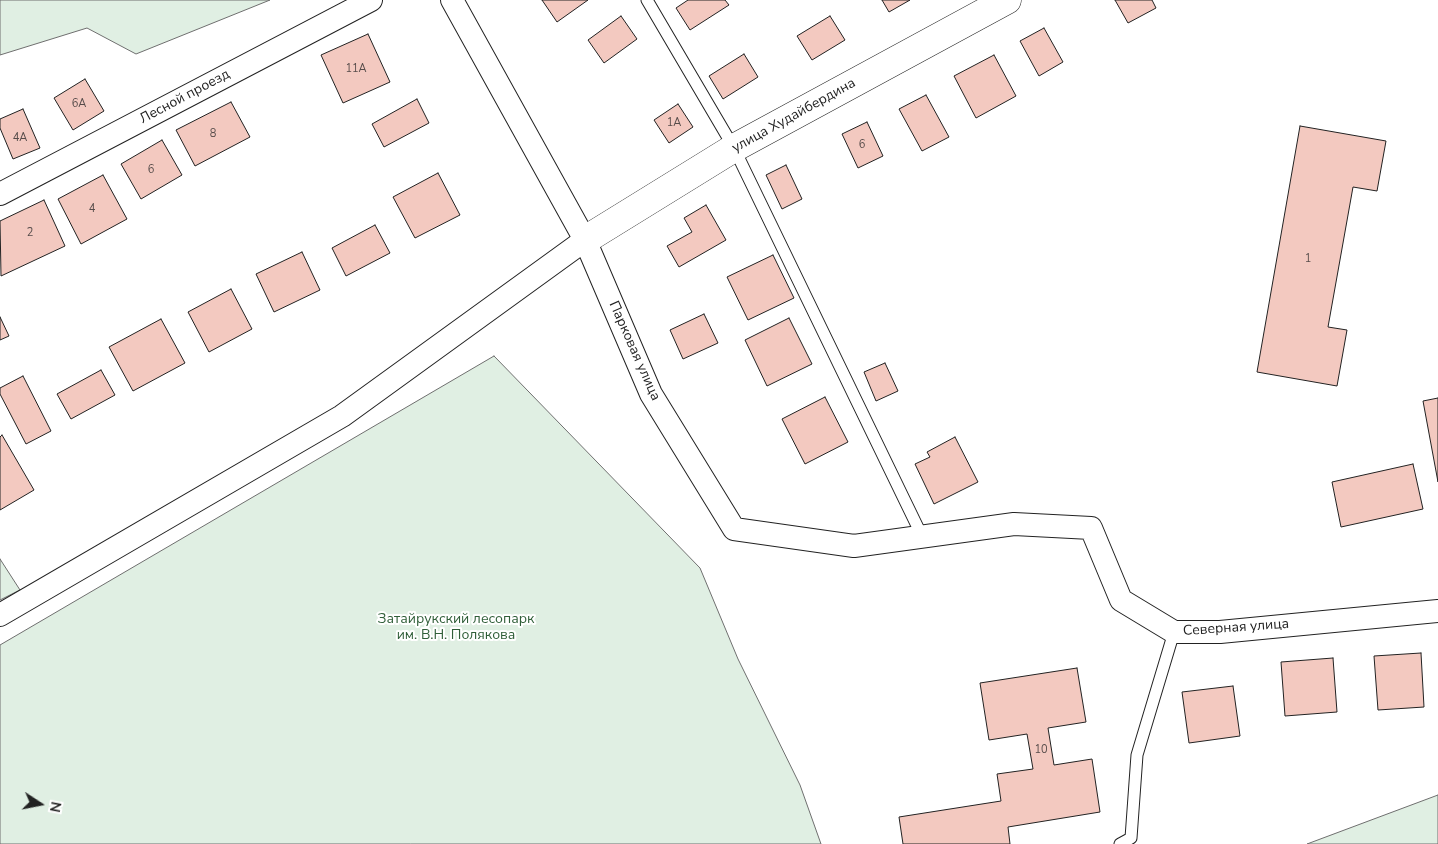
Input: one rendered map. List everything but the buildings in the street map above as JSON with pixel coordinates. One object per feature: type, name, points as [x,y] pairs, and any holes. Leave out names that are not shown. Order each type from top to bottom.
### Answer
[{"type":"street","name":"Лесной проезд","points":[[0,194],[370,0]]},
{"type":"street","name":"Парковая улица","points":[[452,0],[585,240],[651,394],[734,529],[854,546],[1014,524],[1091,528]]},
{"type":"street","name":"улица Худайбердина","points":[[585,240],[734,148],[1007,0]]},
{"type":"street","points":[[0,615],[342,416],[585,240]]},
{"type":"street","name":"Северная улица","points":[[1091,528],[1120,600],[1174,632],[1220,632],[1438,611]]},
{"type":"lane","points":[[647,0],[734,148],[922,536]]},
{"type":"lane","points":[[1120,844],[1132,838],[1137,755],[1174,632]]},
{"type":"green space","points":[[0,0],[270,0],[136,54],[87,28],[0,55]]},
{"type":"green space","name":"Затайрукский лесопарк им. В.Н. Полякова","points":[[494,356],[700,568],[738,659],[800,785],[821,844],[0,844],[0,645]]},
{"type":"green space","points":[[0,559],[20,590],[0,600]]},
{"type":"green space","points":[[1438,795],[1438,844],[1307,844]]}]
